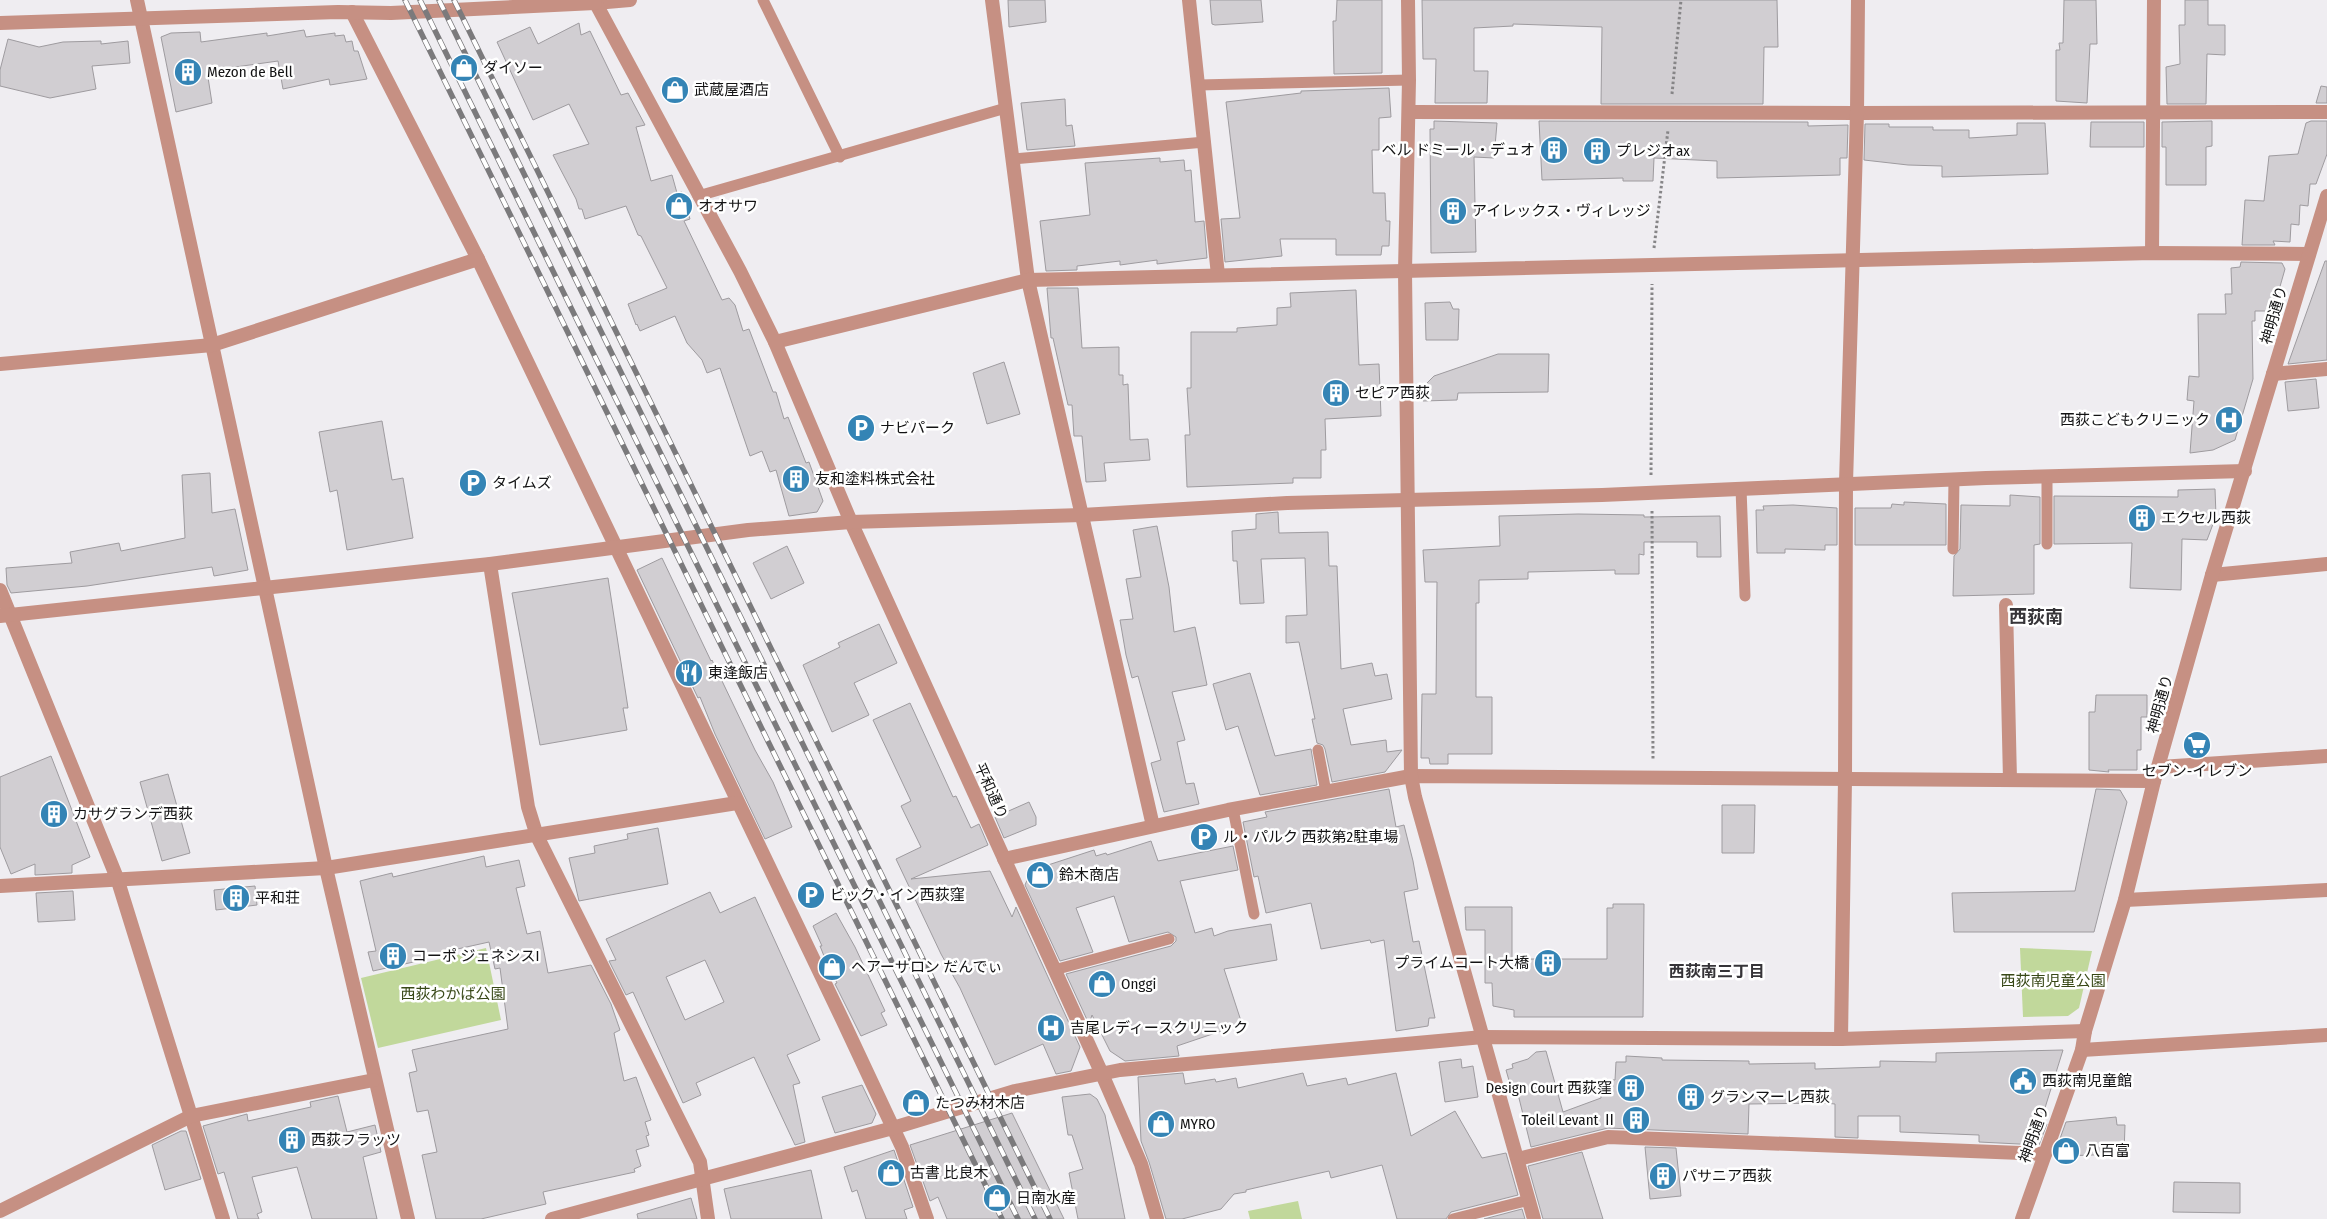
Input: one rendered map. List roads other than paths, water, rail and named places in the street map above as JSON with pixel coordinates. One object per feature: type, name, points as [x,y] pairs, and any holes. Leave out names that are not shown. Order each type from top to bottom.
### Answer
[{"type":"street","points":[[137,0],[326,868],[408,1219]]},
{"type":"street","points":[[1,26],[142,18],[352,12],[392,13],[630,0]]},
{"type":"street","points":[[992,0],[1028,280],[1154,826]]},
{"type":"street","points":[[1189,0],[1218,275]]},
{"type":"street","points":[[1408,0],[1409,112],[1405,271],[1411,776],[1415,797],[1534,1219]]},
{"type":"street","points":[[1841,1039],[1845,779],[1846,483],[1857,114],[1858,0]]},
{"type":"street","points":[[2152,253],[2154,0]]},
{"type":"street","name":"平和通り","points":[[594,2],[740,271],[775,342],[851,522],[1102,1074],[1141,1164],[1157,1219]]},
{"type":"street","points":[[352,12],[478,260],[618,549],[737,802],[844,1020],[902,1147],[927,1219]]},
{"type":"street","points":[[1409,112],[1670,111],[1857,114],[2327,112]]},
{"type":"street","name":"神明通り","points":[[2022,1219],[2082,1050],[2085,1031],[2125,900],[2154,781],[2160,766],[2212,575],[2245,471],[2309,254],[2321,229],[2327,196]]},
{"type":"street","points":[[775,342],[1028,280],[1652,264],[1852,262],[2152,253],[2309,254]]},
{"type":"street","points":[[0,364],[212,345],[478,260]]},
{"type":"street","points":[[2273,374],[2327,369]]},
{"type":"street","points":[[5,616],[490,564],[618,549],[748,530],[851,522],[1082,515],[1286,503],[1651,492],[1954,479],[2245,471]]},
{"type":"street","points":[[490,564],[528,807],[536,836],[700,1162],[704,1179],[708,1219]]},
{"type":"street","points":[[2212,575],[2327,564]]},
{"type":"street","points":[[0,590],[5,616],[117,878],[223,1219]]},
{"type":"street","points":[[2006,605],[2010,780]]},
{"type":"street","points":[[2160,766],[2327,756]]},
{"type":"street","points":[[1004,859],[1154,826],[1411,776],[2154,781]]},
{"type":"street","points":[[0,886],[117,878],[326,868],[536,836],[737,802]]},
{"type":"street","points":[[2125,900],[2327,890]]},
{"type":"street","points":[[552,1219],[892,1128],[1015,1091],[1120,1070],[1483,1037],[1841,1039],[2085,1031]]},
{"type":"street","points":[[2082,1050],[2327,1035]]},
{"type":"street","points":[[0,1211],[191,1116],[374,1080]]},
{"type":"street","points":[[1518,1158],[1608,1137],[2044,1154]]},
{"type":"lane","points":[[763,0],[840,157]]},
{"type":"lane","points":[[1199,85],[1409,80]]},
{"type":"lane","points":[[698,196],[840,157],[1006,108]]},
{"type":"lane","points":[[1013,159],[1205,142]]},
{"type":"lane","points":[[2047,544],[2048,476]]},
{"type":"lane","points":[[1953,549],[1954,479]]},
{"type":"lane","points":[[1741,488],[1745,596]]},
{"type":"lane","points":[[1318,750],[1326,792]]},
{"type":"lane","points":[[1233,810],[1254,914]]},
{"type":"lane","points":[[1054,970],[1169,939]]},
{"type":"lane","points":[[1453,1219],[1529,1200]]},
{"type":"railway","points":[[405,0],[1002,1219]]},
{"type":"railway","points":[[420,0],[1018,1219]]},
{"type":"railway","points":[[439,0],[1035,1219]]},
{"type":"railway","points":[[454,0],[1050,1219]]},
{"type":"place","name":"ダイソー","points":[[464,68]]},
{"type":"place","name":"Mezon de Bell","points":[[188,72]]},
{"type":"place","name":"武蔵屋酒店","points":[[675,90]]},
{"type":"place","name":"ベル ドミール・デュオ","points":[[1554,150]]},
{"type":"place","name":"プレジオax","points":[[1597,151]]},
{"type":"place","name":"オオサワ","points":[[679,206]]},
{"type":"place","name":"アイレックス・ヴィレッジ","points":[[1453,211]]},
{"type":"place","name":"セピア西荻","points":[[1336,393]]},
{"type":"place","name":"西荻こどもクリニック","points":[[2229,420]]},
{"type":"place","name":"ナビパーク","points":[[861,428]]},
{"type":"place","name":"友和塗料株式会社","points":[[796,479]]},
{"type":"place","name":"タイムズ","points":[[473,483]]},
{"type":"place","name":"エクセル西荻","points":[[2142,518]]},
{"type":"place","name":"東逢飯店","points":[[689,673]]},
{"type":"place","name":"セブン-イレブン","points":[[2197,745]]},
{"type":"place","name":"カサグランデ西荻","points":[[54,814]]},
{"type":"place","name":"ル・パルク 西荻第2駐車場","points":[[1204,837]]},
{"type":"place","name":"鈴木商店","points":[[1040,875]]},
{"type":"place","name":"ビック・イン西荻窪","points":[[811,895]]},
{"type":"place","name":"平和荘","points":[[236,898]]},
{"type":"place","name":"コーポ ジェネシスI","points":[[393,956]]},
{"type":"place","name":"プライムコート大橋","points":[[1548,963]]},
{"type":"place","name":"ヘアーサロン だんでぃ","points":[[832,967]]},
{"type":"place","name":"Onggi","points":[[1102,984]]},
{"type":"place","name":"吉尾レディースクリニック","points":[[1051,1028]]},
{"type":"place","name":"西荻南児童館","points":[[2023,1081]]},
{"type":"place","name":"Design Court 西荻窪","points":[[1631,1088]]},
{"type":"place","name":"グランマーレ西荻","points":[[1691,1097]]},
{"type":"place","name":"たつみ材木店","points":[[916,1103]]},
{"type":"place","name":"Toleil Levant Ⅱ","points":[[1636,1120]]},
{"type":"place","name":"MYRO","points":[[1161,1124]]},
{"type":"place","name":"西荻フラッツ","points":[[292,1140]]},
{"type":"place","name":"八百富","points":[[2066,1151]]},
{"type":"place","name":"古書 比良木","points":[[891,1173]]},
{"type":"place","name":"パサニア西荻","points":[[1663,1176]]},
{"type":"place","name":"日南水産","points":[[997,1198]]},
{"type":"district","name":"西荻南","points":[[2036,617]]},
{"type":"district","name":"西荻南三丁目","points":[[1717,971]]},
{"type":"park label","name":"西荻南児童公園","points":[[2053,981]]},
{"type":"park label","name":"西荻わかば公園","points":[[453,994]]}]
